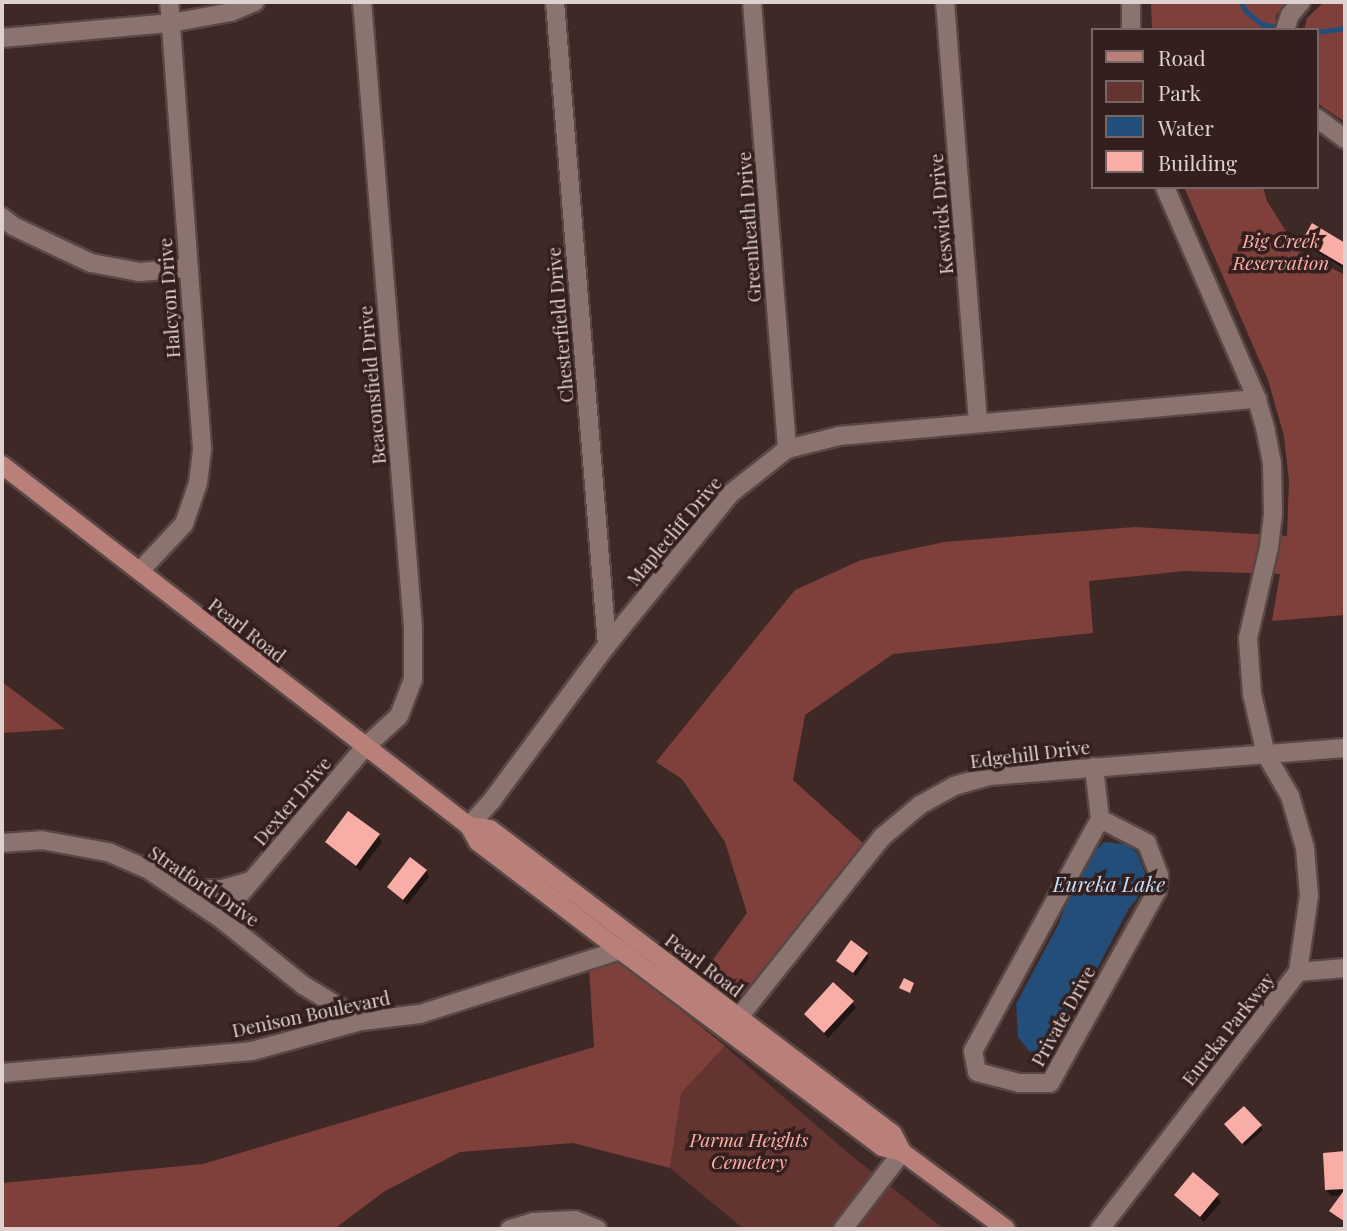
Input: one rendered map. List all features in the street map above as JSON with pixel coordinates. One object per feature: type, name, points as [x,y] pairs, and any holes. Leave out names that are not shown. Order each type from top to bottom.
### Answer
[{"type":"main road","name":"Pearl Road","points":[[2,465],[469,826],[478,842],[882,1147],[902,1152],[1006,1229]]},
{"type":"main road","name":"Pearl Road","points":[[469,826],[490,829],[893,1134],[902,1152]]},
{"type":"street","name":"Halcyon Drive","points":[[140,571],[184,524],[198,483],[202,448],[169,2]]},
{"type":"street","points":[[2,38],[171,23],[231,12],[255,2]]},
{"type":"street","name":"Beaconsfield Drive","points":[[362,2],[413,653],[413,680],[399,716],[365,747]]},
{"type":"street","name":"Chesterfield Drive","points":[[555,2],[607,645]]},
{"type":"street","name":"Greenheath Drive","points":[[752,2],[788,449]]},
{"type":"street","name":"Keswick Drive","points":[[945,2],[978,423]]},
{"type":"street","points":[[1131,2],[1131,28]]},
{"type":"street","points":[[1319,120],[1345,139]]},
{"type":"street","name":"Eureka Parkway","points":[[1101,1229],[1298,972],[1309,896],[1305,848],[1290,796],[1266,755],[1252,694],[1248,638],[1269,547],[1273,514],[1272,463],[1257,399],[1166,189]]},
{"type":"street","points":[[2,217],[50,245],[91,263],[140,272],[188,268]]},
{"type":"street","name":"Maplecliff Drive","points":[[469,826],[493,799],[607,645],[730,494],[788,449],[839,436],[1257,399]]},
{"type":"street","name":"Dexter Drive","points":[[220,918],[365,747]]},
{"type":"street","name":"Edgehill Drive","points":[[739,1017],[883,837],[920,805],[954,786],[989,776],[1345,748]]},
{"type":"street","points":[[1094,767],[1100,819]]},
{"type":"street","name":"Private Drive","points":[[1100,819],[1147,843],[1159,876],[1157,891],[1050,1083],[1018,1083],[977,1072],[973,1051],[1100,819]]},
{"type":"street","name":"Stratford Drive","points":[[2,843],[41,840],[108,852],[149,870],[220,918],[303,985],[362,1021]]},
{"type":"street","points":[[177,889],[223,889],[251,881]]},
{"type":"street","name":"Denison Boulevard","points":[[2,1073],[252,1051],[362,1021],[420,1014],[620,950]]},
{"type":"street","points":[[1298,972],[1345,968]]},
{"type":"street","points":[[843,1229],[902,1152]]},
{"type":"street","points":[[510,1229],[533,1222],[575,1220],[597,1229]]},
{"type":"green space","points":[[1151,2],[1287,2],[1276,15],[1275,28],[1152,28]]},
{"type":"green space","points":[[1324,2],[1345,2],[1345,122],[1319,104],[1319,28],[1304,28],[1307,18]]},
{"type":"green space","name":"Big Creek Reservation","points":[[1185,189],[1264,189],[1267,201],[1299,252],[1345,275],[1345,615],[1272,621],[1280,574],[1185,571],[1089,581],[1093,633],[893,654],[805,715],[793,780],[864,844],[741,1005],[701,976],[747,913],[725,842],[682,779],[656,762],[795,590],[861,560],[944,542],[1135,527],[1287,536],[1289,481],[1284,436],[1268,380]]},
{"type":"green space","points":[[2,682],[65,729],[2,733]]},
{"type":"green space","points":[[621,962],[725,1046],[681,1093],[670,1168],[573,1143],[460,1152],[385,1191],[334,1229],[2,1229],[2,1183],[203,1164],[594,1047],[589,969]]},
{"type":"green space","name":"Parma Heights Cemetery","points":[[725,1046],[847,1152],[944,1229],[744,1229],[670,1168],[680,1093]]},
{"type":"water","name":"Eureka Lake","points":[[1104,842],[1126,844],[1137,853],[1145,873],[1137,899],[1129,908],[1081,999],[1071,1010],[1055,1045],[1046,1053],[1029,1051],[1018,1037],[1016,1004],[1058,925],[1082,865]]},
{"type":"building","points":[[1312,223],[1345,243],[1343,265],[1302,241]]},
{"type":"building","points":[[348,811],[380,834],[356,866],[325,842]]},
{"type":"building","points":[[410,857],[427,870],[403,900],[387,887]]},
{"type":"building","points":[[851,940],[868,953],[853,973],[836,961]]},
{"type":"building","points":[[904,978],[914,983],[910,993],[899,988]]},
{"type":"building","points":[[833,982],[854,1001],[824,1033],[804,1014]]},
{"type":"building","points":[[1244,1106],[1262,1125],[1242,1144],[1224,1124]]},
{"type":"building","points":[[1345,1151],[1345,1189],[1325,1190],[1323,1153]]},
{"type":"building","points":[[1193,1172],[1219,1194],[1200,1217],[1174,1195]]},
{"type":"building","points":[[1345,1189],[1345,1222],[1329,1211]]},
{"type":"waterway","points":[[1241,2],[1246,11],[1262,24],[1282,28]]},
{"type":"waterway","points":[[1319,32],[1345,28]]}]
